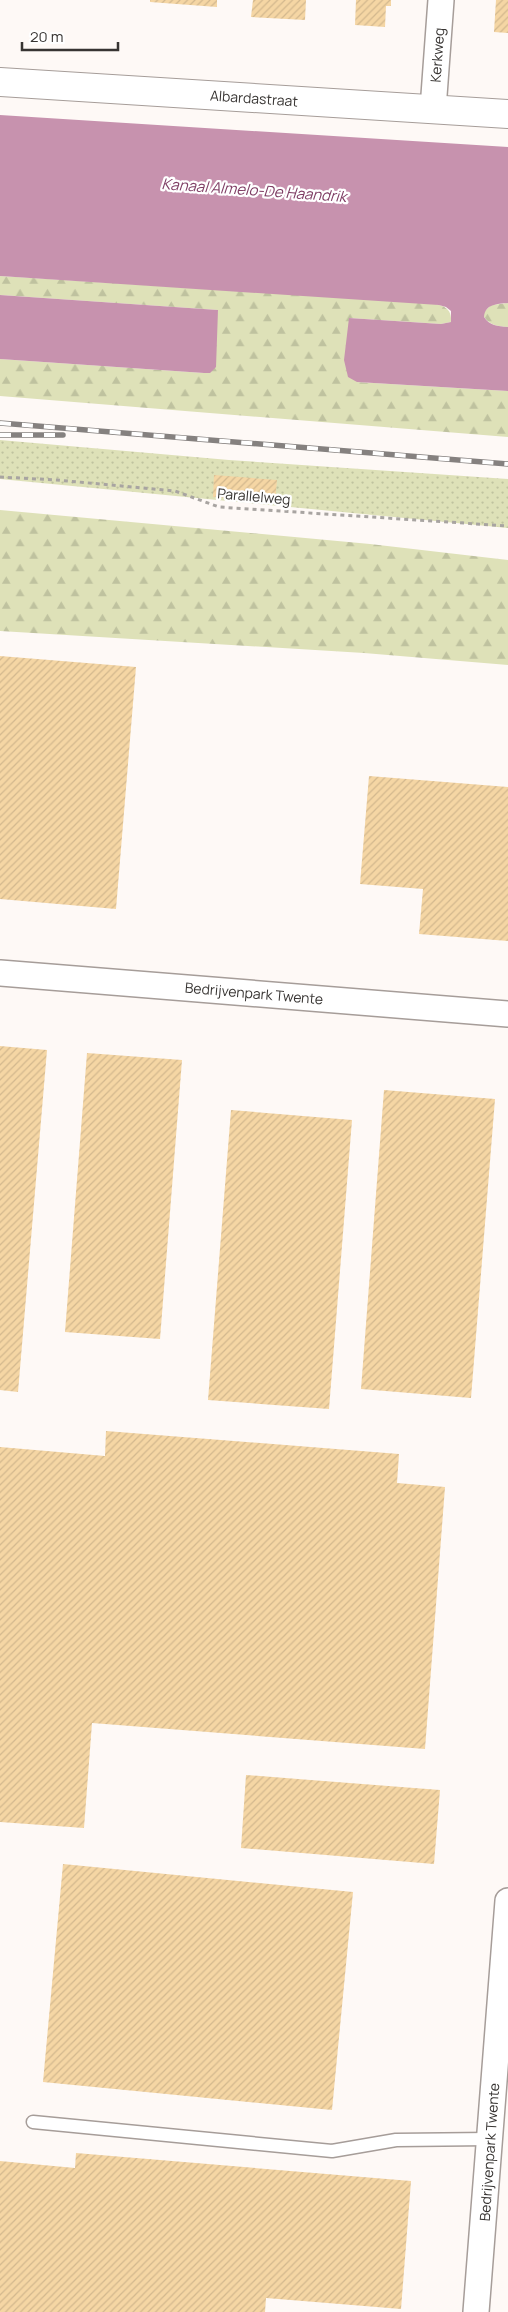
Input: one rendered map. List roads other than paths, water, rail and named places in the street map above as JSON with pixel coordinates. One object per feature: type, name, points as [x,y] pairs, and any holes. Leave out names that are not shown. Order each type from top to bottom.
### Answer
[{"type":"street","name":"Kerkweg","points":[[432,109],[441,0]]},
{"type":"street","name":"Albardastraat","points":[[0,82],[508,114]]},
{"type":"street","name":"Bedrijvenpark Twente","points":[[0,973],[508,1014]]},
{"type":"street","name":"Bedrijvenpark Twente","points":[[476,2312],[490,2139],[502,2059],[508,1901]]},
{"type":"lane","points":[[33,2122],[332,2151],[396,2140],[490,2139]]},
{"type":"water","name":"Kanaal Almelo-De Haandrik","points":[[0,115],[508,147],[508,303],[489,307],[484,317],[491,324],[508,327],[508,391],[357,382],[348,377],[344,360],[349,318],[441,324],[451,322],[451,311],[439,305],[0,276]]},
{"type":"water","points":[[0,295],[218,310],[216,367],[210,373],[204,373],[0,359]]},
{"type":"railway","points":[[0,423],[508,464]]},
{"type":"railway","points":[[0,435],[63,435]]}]
